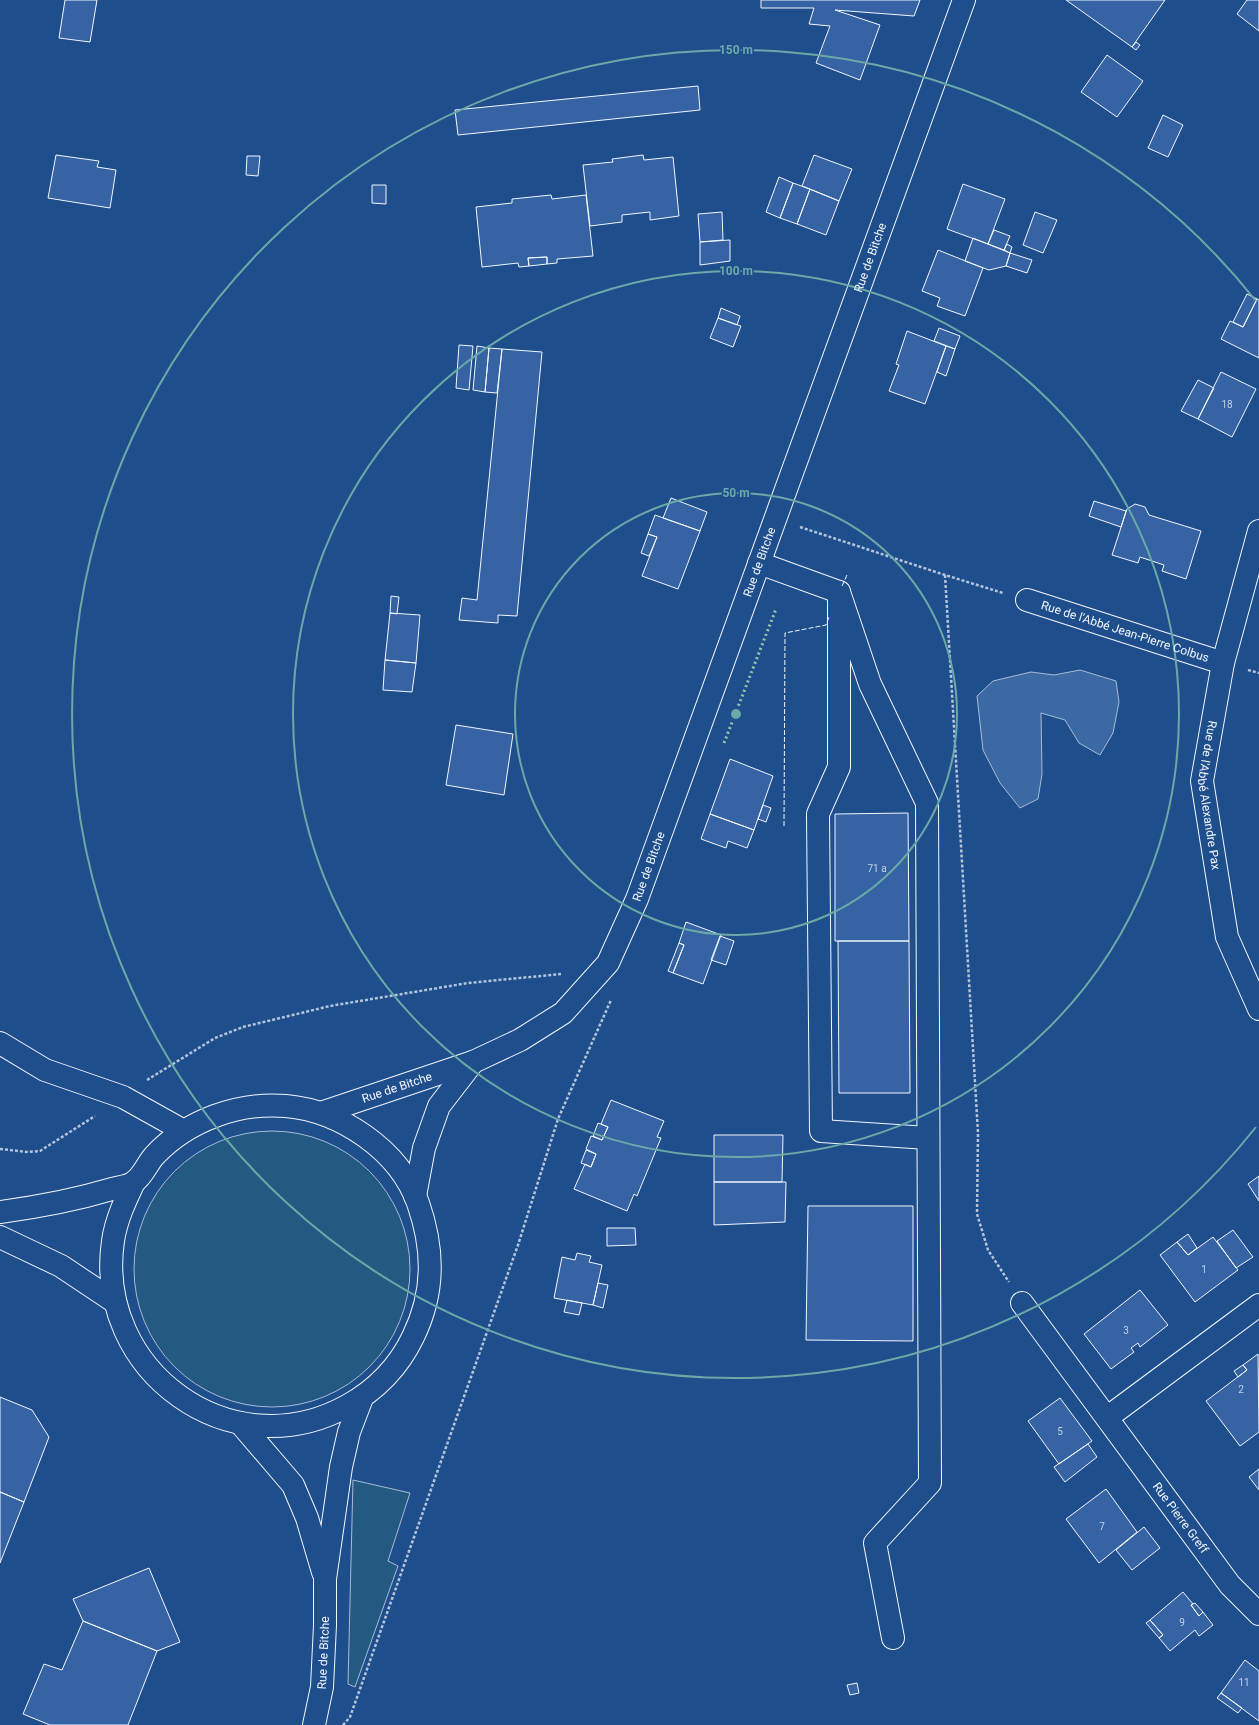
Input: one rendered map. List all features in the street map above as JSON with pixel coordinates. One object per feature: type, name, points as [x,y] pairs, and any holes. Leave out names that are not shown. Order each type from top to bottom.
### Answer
[{"type":"main road","name":"Rue de Bitche","points":[[321,1113],[473,1062],[520,1040],[563,1013],[608,963],[637,899],[964,0]]},
{"type":"main road","name":"Rue de l'Abbé Alexandre Pax","points":[[1259,531],[1223,663],[1202,782],[1227,937],[1259,1009]]},
{"type":"main road","points":[[759,563],[839,592]]},
{"type":"main road","points":[[839,592],[839,767],[818,814],[821,1131],[928,1138]]},
{"type":"main road","points":[[839,592],[870,684],[927,802],[930,1483],[875,1543],[893,1638]]},
{"type":"main road","name":"Rue de l'Abbé Jean-Pierre Colbus","points":[[1027,600],[1223,663]]},
{"type":"main road","points":[[0,1043],[45,1070],[123,1098],[184,1131]]},
{"type":"main road","name":"Rue de Bitche","points":[[415,1196],[424,1148],[439,1106],[473,1062]]},
{"type":"main road","points":[[250,1106],[286,1106],[321,1113],[350,1126],[376,1145],[398,1168],[415,1196],[426,1226],[430,1258],[429,1291],[420,1322],[406,1351],[386,1377],[362,1398],[334,1413],[304,1423],[272,1426],[240,1423],[211,1415],[184,1401],[160,1382],[140,1358],[128,1338],[115,1302],[111,1271],[113,1240],[121,1210],[134,1182],[156,1154],[184,1131],[215,1115],[250,1106]]},
{"type":"main road","points":[[0,1212],[38,1207],[90,1196],[134,1182]]},
{"type":"main road","points":[[0,1237],[61,1266],[115,1302]]},
{"type":"main road","name":"Rue Pierre Greff","points":[[1022,1303],[1108,1417],[1230,1585],[1259,1614]]},
{"type":"main road","points":[[1108,1417],[1259,1305]]},
{"type":"main road","points":[[325,1579],[341,1467],[349,1432],[362,1398]]},
{"type":"main road","points":[[240,1423],[293,1485],[307,1518],[325,1579]]},
{"type":"main road","name":"Rue de Bitche","points":[[314,1725],[322,1687],[325,1625],[325,1579]]},
{"type":"path","points":[[775,518],[945,575],[1027,600]]},
{"type":"path","points":[[945,575],[977,1125],[977,1214],[988,1250],[1022,1303]]},
{"type":"path","points":[[343,1725],[350,1717],[518,1245],[558,1119],[611,1002],[608,963]]},
{"type":"path","points":[[0,1150],[28,1152],[40,1151],[123,1098],[156,1074],[215,1038],[243,1027],[330,1006],[468,983],[558,974],[566,971]]},
{"type":"shaded area","points":[[1080,670],[1116,681],[1119,702],[1113,733],[1100,755],[1079,743],[1065,720],[1041,713],[1042,774],[1038,799],[1020,808],[1000,783],[983,750],[977,696],[993,681],[1031,672],[1054,675]]},
{"type":"shaded area","points":[[258,1131],[286,1131],[299,1133],[325,1141],[337,1147],[360,1162],[379,1181],[387,1192],[400,1216],[408,1242],[410,1269],[408,1296],[400,1322],[387,1346],[370,1367],[349,1384],[325,1397],[299,1405],[286,1407],[258,1407],[245,1405],[219,1397],[207,1391],[184,1376],[165,1357],[157,1346],[144,1322],[136,1296],[134,1283],[134,1255],[136,1242],[144,1216],[150,1204],[165,1181],[184,1162],[195,1154],[219,1141],[245,1133]]},
{"type":"shaded area","points":[[353,1480],[410,1493],[388,1561],[398,1566],[355,1687],[348,1684]]},
{"type":"building","points":[[65,0],[97,0],[90,42],[59,38]]},
{"type":"building","points":[[761,0],[920,0],[914,16],[835,10],[880,25],[860,80],[816,63],[830,26],[809,24],[814,8],[761,8]]},
{"type":"building","points":[[1066,0],[1165,0],[1132,47]]},
{"type":"building","points":[[1247,0],[1259,0],[1259,31],[1237,14]]},
{"type":"building","points":[[1136,42],[1140,45],[1136,50],[1132,47]]},
{"type":"building","points":[[1107,55],[1143,81],[1117,117],[1081,92]]},
{"type":"building","points":[[698,86],[700,110],[458,135],[455,110]]},
{"type":"building","points":[[1163,115],[1183,125],[1168,157],[1148,148]]},
{"type":"building","points":[[56,155],[99,161],[97,167],[116,170],[110,208],[48,198]]},
{"type":"building","points":[[643,155],[644,160],[673,157],[679,216],[650,220],[650,212],[622,215],[622,222],[590,226],[583,165],[613,162],[612,159]]},
{"type":"building","points":[[814,155],[852,169],[839,201],[802,186]]},
{"type":"building","points":[[247,156],[260,156],[258,176],[246,175]]},
{"type":"building","points":[[779,177],[793,183],[780,218],[766,212]]},
{"type":"building","points":[[793,183],[810,189],[797,224],[780,218]]},
{"type":"building","points":[[963,184],[1005,199],[988,244],[947,229]]},
{"type":"building","points":[[372,185],[386,185],[386,204],[372,203]]},
{"type":"building","points":[[810,189],[839,201],[826,235],[797,224]]},
{"type":"building","points":[[551,195],[552,199],[586,195],[593,256],[557,259],[557,263],[547,264],[547,257],[528,258],[529,266],[519,267],[518,263],[482,267],[476,207],[512,203],[512,199]]},
{"type":"building","points":[[722,212],[723,240],[700,242],[698,214]]},
{"type":"building","points":[[1035,212],[1057,220],[1043,253],[1023,245]]},
{"type":"building","points":[[994,230],[1010,236],[1004,250],[988,244]]},
{"type":"building","points":[[973,238],[1010,253],[1006,266],[989,270],[965,261]]},
{"type":"building","points":[[730,240],[730,261],[700,265],[700,242]]},
{"type":"building","points":[[1007,244],[1012,247],[1010,253],[1004,250]]},
{"type":"building","points":[[938,250],[983,268],[965,316],[937,306],[940,298],[922,291]]},
{"type":"building","points":[[1010,253],[1032,260],[1027,273],[1006,266]]},
{"type":"building","points":[[547,257],[547,264],[529,266],[528,258]]},
{"type":"building","points":[[1247,294],[1257,299],[1243,327],[1233,322]]},
{"type":"building","points":[[1257,299],[1259,300],[1259,358],[1221,339],[1230,321],[1243,327]]},
{"type":"building","points":[[721,308],[740,316],[737,325],[718,318]]},
{"type":"building","points":[[718,318],[741,326],[733,347],[710,338]]},
{"type":"building","points":[[939,328],[960,336],[955,349],[934,341]]},
{"type":"building","points":[[907,331],[946,346],[925,404],[889,391],[899,365],[896,364]]},
{"type":"building","points":[[459,345],[473,346],[469,390],[456,388]]},
{"type":"building","points":[[477,346],[489,348],[485,392],[473,390]]},
{"type":"building","points":[[946,346],[955,349],[946,376],[937,372]]},
{"type":"building","points":[[489,348],[502,349],[497,393],[485,392]]},
{"type":"building","points":[[502,349],[542,352],[517,616],[498,615],[498,623],[459,620],[462,598],[477,600]]},
{"type":"building","points":[[1221,372],[1256,389],[1232,437],[1198,419]]},
{"type":"building","points":[[1198,380],[1214,388],[1198,419],[1181,411]]},
{"type":"building","points":[[671,498],[707,512],[700,531],[663,518]]},
{"type":"building","points":[[1094,501],[1126,511],[1121,527],[1089,516]]},
{"type":"building","points":[[1135,504],[1145,507],[1149,515],[1201,531],[1186,579],[1162,571],[1164,565],[1140,557],[1138,563],[1112,555],[1127,509]]},
{"type":"building","points":[[655,515],[700,531],[678,589],[642,576],[657,537],[648,534]]},
{"type":"building","points":[[648,534],[657,537],[649,556],[641,553]]},
{"type":"building","points":[[391,596],[399,597],[397,614],[390,613]]},
{"type":"building","points":[[390,613],[420,615],[416,663],[385,660]]},
{"type":"building","points":[[385,660],[416,663],[412,692],[383,690]]},
{"type":"building","points":[[456,725],[513,734],[504,795],[446,785]]},
{"type":"building","points":[[730,759],[773,776],[754,830],[710,814]]},
{"type":"building","points":[[763,805],[771,808],[766,822],[758,819]]},
{"type":"building","points":[[908,813],[909,941],[835,941],[835,814]]},
{"type":"building","points":[[710,814],[754,830],[747,848],[728,841],[726,848],[701,839]]},
{"type":"building","points":[[686,922],[721,935],[703,984],[673,973],[684,945],[679,943]]},
{"type":"building","points":[[720,936],[734,941],[726,965],[711,960]]},
{"type":"building","points":[[838,941],[909,941],[910,1093],[839,1093]]},
{"type":"building","points":[[679,943],[684,945],[673,973],[668,971]]},
{"type":"building","points":[[611,1100],[664,1121],[657,1137],[661,1138],[637,1196],[634,1194],[627,1211],[574,1189],[585,1164],[591,1167],[596,1154],[586,1149],[591,1136],[602,1140],[608,1127],[601,1124]]},
{"type":"building","points":[[598,1123],[608,1127],[602,1140],[593,1136]]},
{"type":"building","points":[[714,1135],[783,1135],[782,1182],[714,1182]]},
{"type":"building","points":[[586,1150],[596,1154],[591,1167],[581,1163]]},
{"type":"building","points":[[1259,1176],[1259,1201],[1248,1184]]},
{"type":"building","points":[[714,1182],[786,1182],[785,1222],[714,1225]]},
{"type":"building","points":[[808,1206],[913,1206],[913,1341],[806,1340]]},
{"type":"building","points":[[607,1228],[635,1228],[636,1245],[607,1246]]},
{"type":"building","points":[[1233,1230],[1253,1257],[1236,1268],[1217,1241]]},
{"type":"building","points":[[1188,1234],[1197,1248],[1188,1255],[1177,1242]]},
{"type":"building","points":[[1213,1237],[1238,1270],[1195,1302],[1160,1255],[1177,1242],[1188,1255]]},
{"type":"building","points":[[577,1253],[591,1256],[589,1262],[602,1265],[593,1305],[554,1298],[562,1257],[575,1260]]},
{"type":"building","points":[[598,1283],[608,1285],[603,1308],[593,1305]]},
{"type":"building","points":[[1140,1290],[1168,1325],[1140,1347],[1138,1343],[1131,1348],[1134,1352],[1111,1369],[1084,1334]]},
{"type":"building","points":[[567,1300],[582,1303],[579,1315],[564,1312]]},
{"type":"building","points":[[1258,1354],[1259,1432],[1240,1446],[1206,1401],[1247,1370],[1243,1365]]},
{"type":"building","points":[[1243,1365],[1247,1370],[1238,1377],[1234,1371]]},
{"type":"building","points":[[0,1397],[32,1410],[49,1437],[24,1502],[0,1492]]},
{"type":"building","points":[[1060,1398],[1092,1441],[1059,1464],[1028,1421]]},
{"type":"building","points":[[1088,1444],[1097,1457],[1065,1482],[1054,1467]]},
{"type":"building","points":[[1259,1469],[1259,1490],[1249,1477]]},
{"type":"building","points":[[1106,1489],[1137,1532],[1099,1563],[1066,1519]]},
{"type":"building","points":[[0,1492],[24,1502],[0,1563]]},
{"type":"building","points":[[1144,1527],[1160,1548],[1132,1570],[1116,1550]]},
{"type":"building","points":[[149,1568],[180,1642],[157,1651],[83,1621],[73,1599]]},
{"type":"building","points":[[1183,1592],[1193,1604],[1191,1605],[1199,1616],[1203,1612],[1213,1625],[1199,1636],[1195,1630],[1170,1651],[1159,1638],[1163,1635],[1150,1620]]},
{"type":"building","points":[[1195,1603],[1203,1612],[1199,1616],[1191,1605]]},
{"type":"building","points":[[1150,1620],[1163,1635],[1159,1638],[1146,1623]]},
{"type":"building","points":[[83,1621],[157,1651],[128,1725],[50,1725],[23,1714],[44,1664],[62,1670]]},
{"type":"building","points":[[1245,1660],[1259,1671],[1259,1721],[1221,1693]]},
{"type":"building","points":[[857,1683],[859,1693],[850,1695],[847,1685]]},
{"type":"building","points":[[1221,1693],[1242,1708],[1238,1713],[1217,1698]]},
{"type":"hedge","points":[[724,743],[776,609]]},
{"type":"fence","points":[[842,586],[847,575]]},
{"type":"fence","points":[[784,826],[785,633],[826,625],[829,617]]}]
